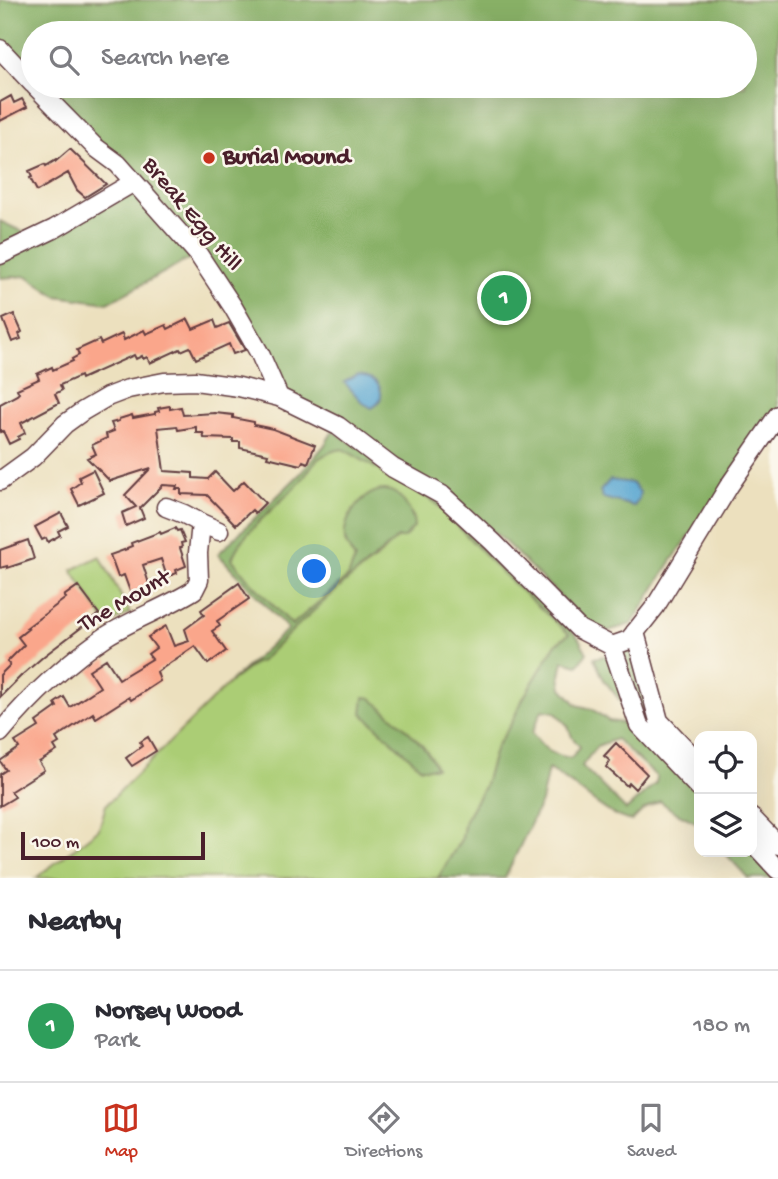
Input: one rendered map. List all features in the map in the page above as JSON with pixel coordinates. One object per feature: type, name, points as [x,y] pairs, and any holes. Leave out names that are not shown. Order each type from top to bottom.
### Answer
[{"type":"street","name":"Break Egg Hill","points":[[0,49],[21,71]]},
{"type":"street","name":"Break Egg Hill","points":[[47,98],[95,147],[118,164],[198,254],[260,354],[279,397]]},
{"type":"street","points":[[0,255],[54,229],[134,182]]},
{"type":"street","points":[[0,481],[33,457],[65,424],[83,411],[128,389],[164,382],[195,381],[239,387],[279,397],[338,426],[393,468],[442,495],[579,629],[612,646],[639,725],[694,783]]},
{"type":"street","points":[[612,646],[629,640],[655,607],[729,486],[778,415]]},
{"type":"street","points":[[166,507],[219,531]]},
{"type":"street","name":"The Mount","points":[[0,733],[19,710],[83,654],[109,635],[194,590],[199,580],[201,523]]},
{"type":"street","points":[[635,632],[659,721],[694,758]]},
{"type":"street","points":[[757,823],[778,845]]},
{"type":"street","points":[[757,847],[778,870]]},
{"type":"green space","points":[[0,0],[778,0],[778,415],[672,560],[632,624],[598,634],[500,537],[390,456],[283,393],[211,265],[48,98],[757,98],[757,21],[21,21],[21,71],[0,49]]},
{"type":"green space","points":[[134,182],[198,254],[108,303],[56,296],[27,276],[0,278],[0,221],[23,232],[54,229]]},
{"type":"green space","points":[[333,431],[439,498],[578,637],[587,653],[578,665],[563,661],[560,676],[562,688],[577,705],[592,709],[609,721],[624,723],[622,703],[604,680],[594,658],[631,651],[659,721],[694,760],[694,822],[660,801],[643,810],[632,821],[621,818],[548,769],[541,802],[505,878],[438,878],[462,838],[465,820],[484,787],[496,747],[556,644],[569,634],[503,574],[436,503],[343,449],[318,459],[301,481],[243,539],[232,559],[247,578],[292,625],[348,577],[355,559],[345,539],[345,528],[356,506],[365,498],[385,490],[395,493],[410,511],[414,527],[404,538],[397,538],[337,590],[261,661],[230,682],[288,629],[218,554],[300,474]],"holes":[[[542,710],[555,712],[568,726],[580,747],[571,758],[548,751],[532,733]],[[616,739],[657,777],[656,783],[626,810],[582,766],[597,746]]]},
{"type":"green space","points":[[343,449],[436,503],[503,574],[570,634],[556,644],[496,747],[484,787],[465,820],[462,838],[438,878],[36,878],[99,829],[106,805],[230,682],[261,661],[349,579],[377,558],[414,518],[401,498],[345,542],[355,559],[348,577],[292,625],[232,559],[243,539],[301,481],[316,461],[330,452]]},
{"type":"green space","points":[[100,556],[130,613],[107,625],[72,570]]},
{"type":"green space","points":[[364,697],[371,698],[408,730],[432,759],[436,768],[421,768],[362,713]]},
{"type":"green space","points":[[757,827],[778,850],[778,878],[748,878],[729,857],[757,857]]},
{"type":"water","points":[[358,375],[375,381],[380,388],[381,397],[372,408],[363,403],[344,382]]},
{"type":"water","points":[[610,480],[632,483],[640,492],[634,506],[603,498],[600,491]]},
{"type":"building","points":[[11,96],[14,103],[22,99],[27,107],[0,121],[0,102]]},
{"type":"building","points":[[70,149],[106,184],[85,197],[77,190],[68,173],[37,191],[29,171],[56,161]]},
{"type":"building","points":[[14,314],[22,332],[19,334],[21,339],[12,342],[3,319]]},
{"type":"building","points":[[188,319],[193,329],[214,320],[217,328],[229,323],[245,350],[233,354],[229,344],[196,359],[190,347],[150,363],[147,357],[136,359],[134,355],[81,379],[80,376],[60,385],[62,390],[55,394],[59,403],[21,423],[25,433],[18,437],[19,439],[9,444],[3,431],[0,432],[0,404],[17,395],[17,389],[39,379],[37,374],[73,361],[72,359],[79,355],[77,350],[99,340],[101,344],[122,334],[124,340],[144,330],[146,334],[166,325],[168,329]]},
{"type":"building","points":[[170,406],[170,409],[181,407],[183,415],[233,415],[233,418],[254,422],[254,425],[273,429],[315,445],[308,463],[303,461],[301,465],[240,448],[240,442],[233,442],[233,439],[204,438],[203,433],[196,433],[196,427],[178,430],[177,426],[158,428],[164,471],[193,473],[193,478],[208,479],[215,472],[233,491],[244,481],[265,503],[255,513],[252,510],[236,525],[207,495],[181,494],[181,489],[176,489],[177,486],[163,485],[140,508],[144,518],[126,526],[122,513],[136,507],[125,495],[151,468],[110,481],[87,458],[96,454],[92,445],[107,438],[106,434],[114,431],[111,423],[132,415],[133,418],[155,414],[159,411],[158,408]]},
{"type":"building","points":[[93,470],[104,493],[79,505],[71,489],[81,482],[79,477]]},
{"type":"building","points":[[61,513],[68,526],[58,531],[60,535],[48,542],[46,538],[42,540],[35,527]]},
{"type":"building","points":[[175,528],[180,530],[185,542],[181,543],[180,548],[186,566],[167,577],[161,559],[143,565],[151,590],[132,597],[124,575],[118,577],[110,555],[127,549],[132,546],[131,543]]},
{"type":"building","points":[[28,540],[34,559],[0,568],[0,550]]},
{"type":"building","points":[[239,583],[249,599],[217,621],[220,626],[212,631],[226,651],[208,664],[195,646],[157,672],[160,681],[96,718],[93,713],[56,738],[59,743],[54,746],[57,751],[39,762],[44,770],[11,791],[15,797],[0,806],[0,774],[6,770],[0,761],[19,748],[15,742],[39,727],[36,722],[57,707],[55,703],[64,697],[70,707],[100,687],[89,670],[106,659],[119,679],[152,659],[148,654],[156,648],[148,637],[166,626],[174,646],[189,641],[185,629],[204,615],[201,610]]},
{"type":"building","points":[[78,586],[99,614],[44,656],[0,697],[0,675],[10,665],[7,662],[24,645],[18,637]]},
{"type":"building","points":[[148,737],[156,751],[132,766],[126,758],[142,746],[140,742]]},
{"type":"building","points":[[616,743],[647,774],[635,789],[629,783],[627,786],[606,767],[610,761],[604,756]]},
{"type":"place","name":"Burial Mound","points":[[209,158]]},
{"type":"place","name":"Norsey Wood","points":[[504,298]]}]
